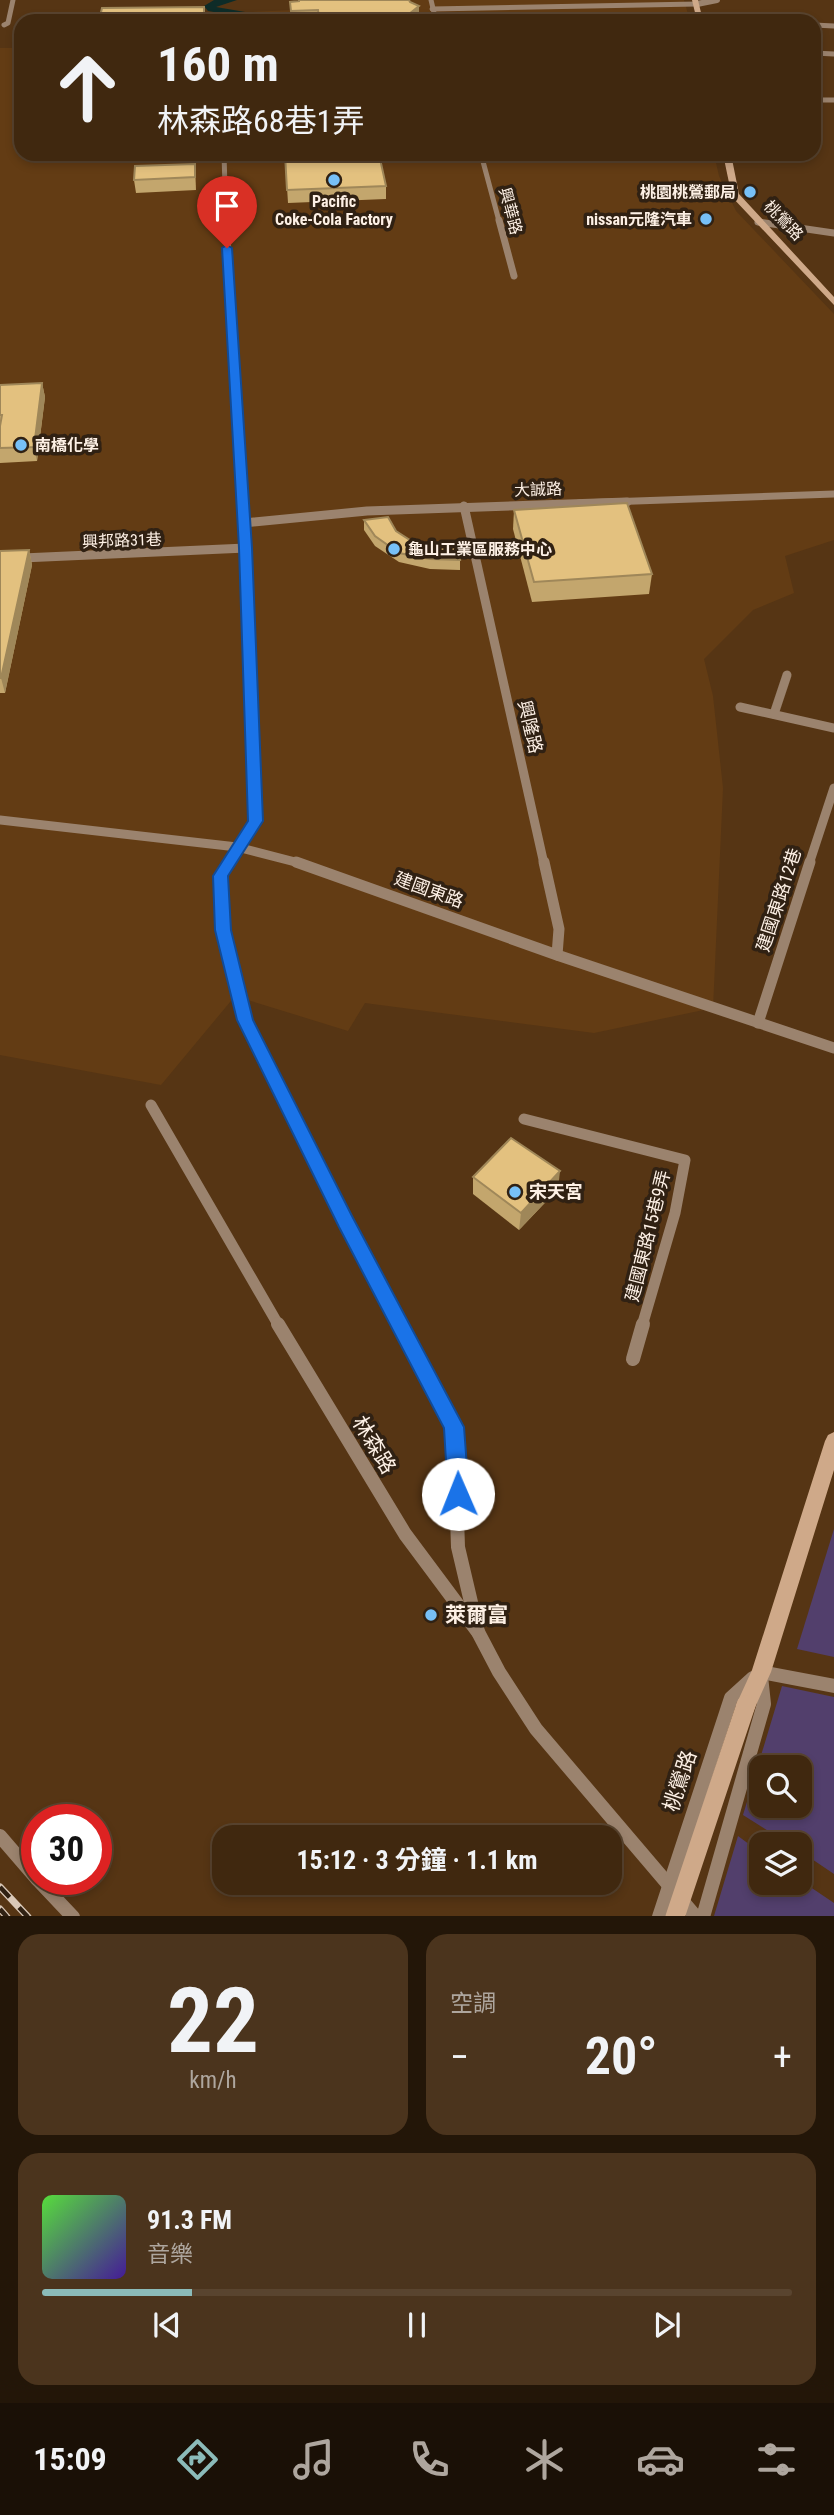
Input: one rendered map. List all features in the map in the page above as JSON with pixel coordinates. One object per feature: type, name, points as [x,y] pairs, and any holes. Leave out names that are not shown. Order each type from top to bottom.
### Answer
[{"type":"main road","name":"桃鶯路","points":[[728,161],[735,195],[834,302]]},
{"type":"main road","points":[[675,1916],[747,1705],[761,1672],[834,1441]]},
{"type":"street","points":[[1,26],[8,23],[13,0]]},
{"type":"street","points":[[431,0],[434,14]]},
{"type":"street","points":[[432,9],[718,0]]},
{"type":"street","points":[[224,161],[227,248],[246,548],[256,821],[220,876],[223,930],[245,1020],[454,1427],[458,1460],[458,1545],[463,1583],[478,1632]]},
{"type":"street","name":"興華路","points":[[483,161],[514,276]]},
{"type":"street","points":[[758,222],[834,233]]},
{"type":"street","name":"大誠路","points":[[244,523],[367,510],[834,494]]},
{"type":"street","name":"興隆路","points":[[464,506],[559,929],[557,955]]},
{"type":"street","name":"興邦路31巷","points":[[0,559],[246,548]]},
{"type":"street","points":[[774,714],[787,675]]},
{"type":"street","points":[[740,707],[834,728]]},
{"type":"street","name":"建國東路12巷","points":[[758,1023],[834,788]]},
{"type":"street","name":"建國東路","points":[[0,820],[237,847],[317,868],[557,955],[834,1048]]},
{"type":"street","name":"林森路","points":[[151,1105],[377,1490],[405,1534],[478,1632],[499,1672],[536,1729],[696,1916]]},
{"type":"street","name":"建國東路15巷9弄","points":[[524,1119],[685,1160],[675,1213],[633,1359]]},
{"type":"street","points":[[702,1916],[764,1704],[761,1672],[834,1686]]},
{"type":"street","name":"桃鶯路","points":[[659,1916],[731,1698],[761,1672]]},
{"type":"street","points":[[0,1836],[21,1860]]},
{"type":"street","points":[[53,1895],[73,1916]]},
{"type":"shaded area","points":[[313,0],[684,0],[688,14],[206,14],[317,9]]},
{"type":"shaded area","points":[[0,48],[14,48],[14,161],[716,161],[719,176],[736,211],[834,314],[834,540],[785,556],[794,593],[753,610],[704,659],[713,696],[723,788],[713,1008],[594,1033],[365,1003],[348,1031],[235,996],[161,1085],[0,1055]]},
{"type":"shaded area","points":[[834,1529],[834,1657],[797,1649]]},
{"type":"shaded area","points":[[782,1686],[834,1697],[834,1874],[812,1859],[812,1832],[770,1832],[743,1815],[749,1795],[749,1818],[812,1818],[812,1755],[761,1755]]},
{"type":"shaded area","points":[[738,1836],[749,1844],[749,1895],[812,1895],[812,1888],[834,1903],[834,1916],[714,1916]]},
{"type":"building","points":[[409,0],[419,6],[409,14],[318,14],[318,10],[291,11],[290,2]]},
{"type":"building","points":[[204,7],[204,14],[101,14],[102,8]]},
{"type":"building","name":"Pacific Coke-Cola Factory","points":[[285,161],[381,161],[386,186],[287,190]]},
{"type":"building","points":[[195,164],[195,177],[134,180],[135,166]]},
{"type":"building","name":"南橋化學","points":[[42,383],[34,447],[0,448],[0,385]]},
{"type":"building","points":[[627,503],[652,574],[534,582],[514,510]]},
{"type":"building","points":[[388,517],[396,531],[413,542],[434,547],[457,547],[460,560],[430,559],[399,553],[375,536],[364,520]]},
{"type":"building","points":[[29,550],[1,678],[0,678],[0,551]]},
{"type":"building","points":[[511,1138],[560,1171],[521,1213],[473,1177]]},
{"type":"waterway","points":[[232,0],[209,6],[212,9],[241,14]]},
{"type":"railway","points":[[0,1887],[27,1916]]},
{"type":"railway","points":[[0,1909],[6,1916]]},
{"type":"place","name":"Pacific Coke-Cola Factory","points":[[334,180]]},
{"type":"place","name":"桃園桃鶯郵局","points":[[750,192]]},
{"type":"place","name":"nissan元隆汽車","points":[[706,219]]},
{"type":"place","name":"南橋化學","points":[[21,445]]},
{"type":"place","name":"龜山工業區服務中心","points":[[394,549]]},
{"type":"place","name":"宋天宮","points":[[515,1192]]},
{"type":"place","name":"萊爾富","points":[[431,1615]]},
{"type":"route","points":[[227,248],[246,548],[256,821],[220,876],[223,930],[245,1020],[415,1357],[454,1427],[458,1494]]}]
